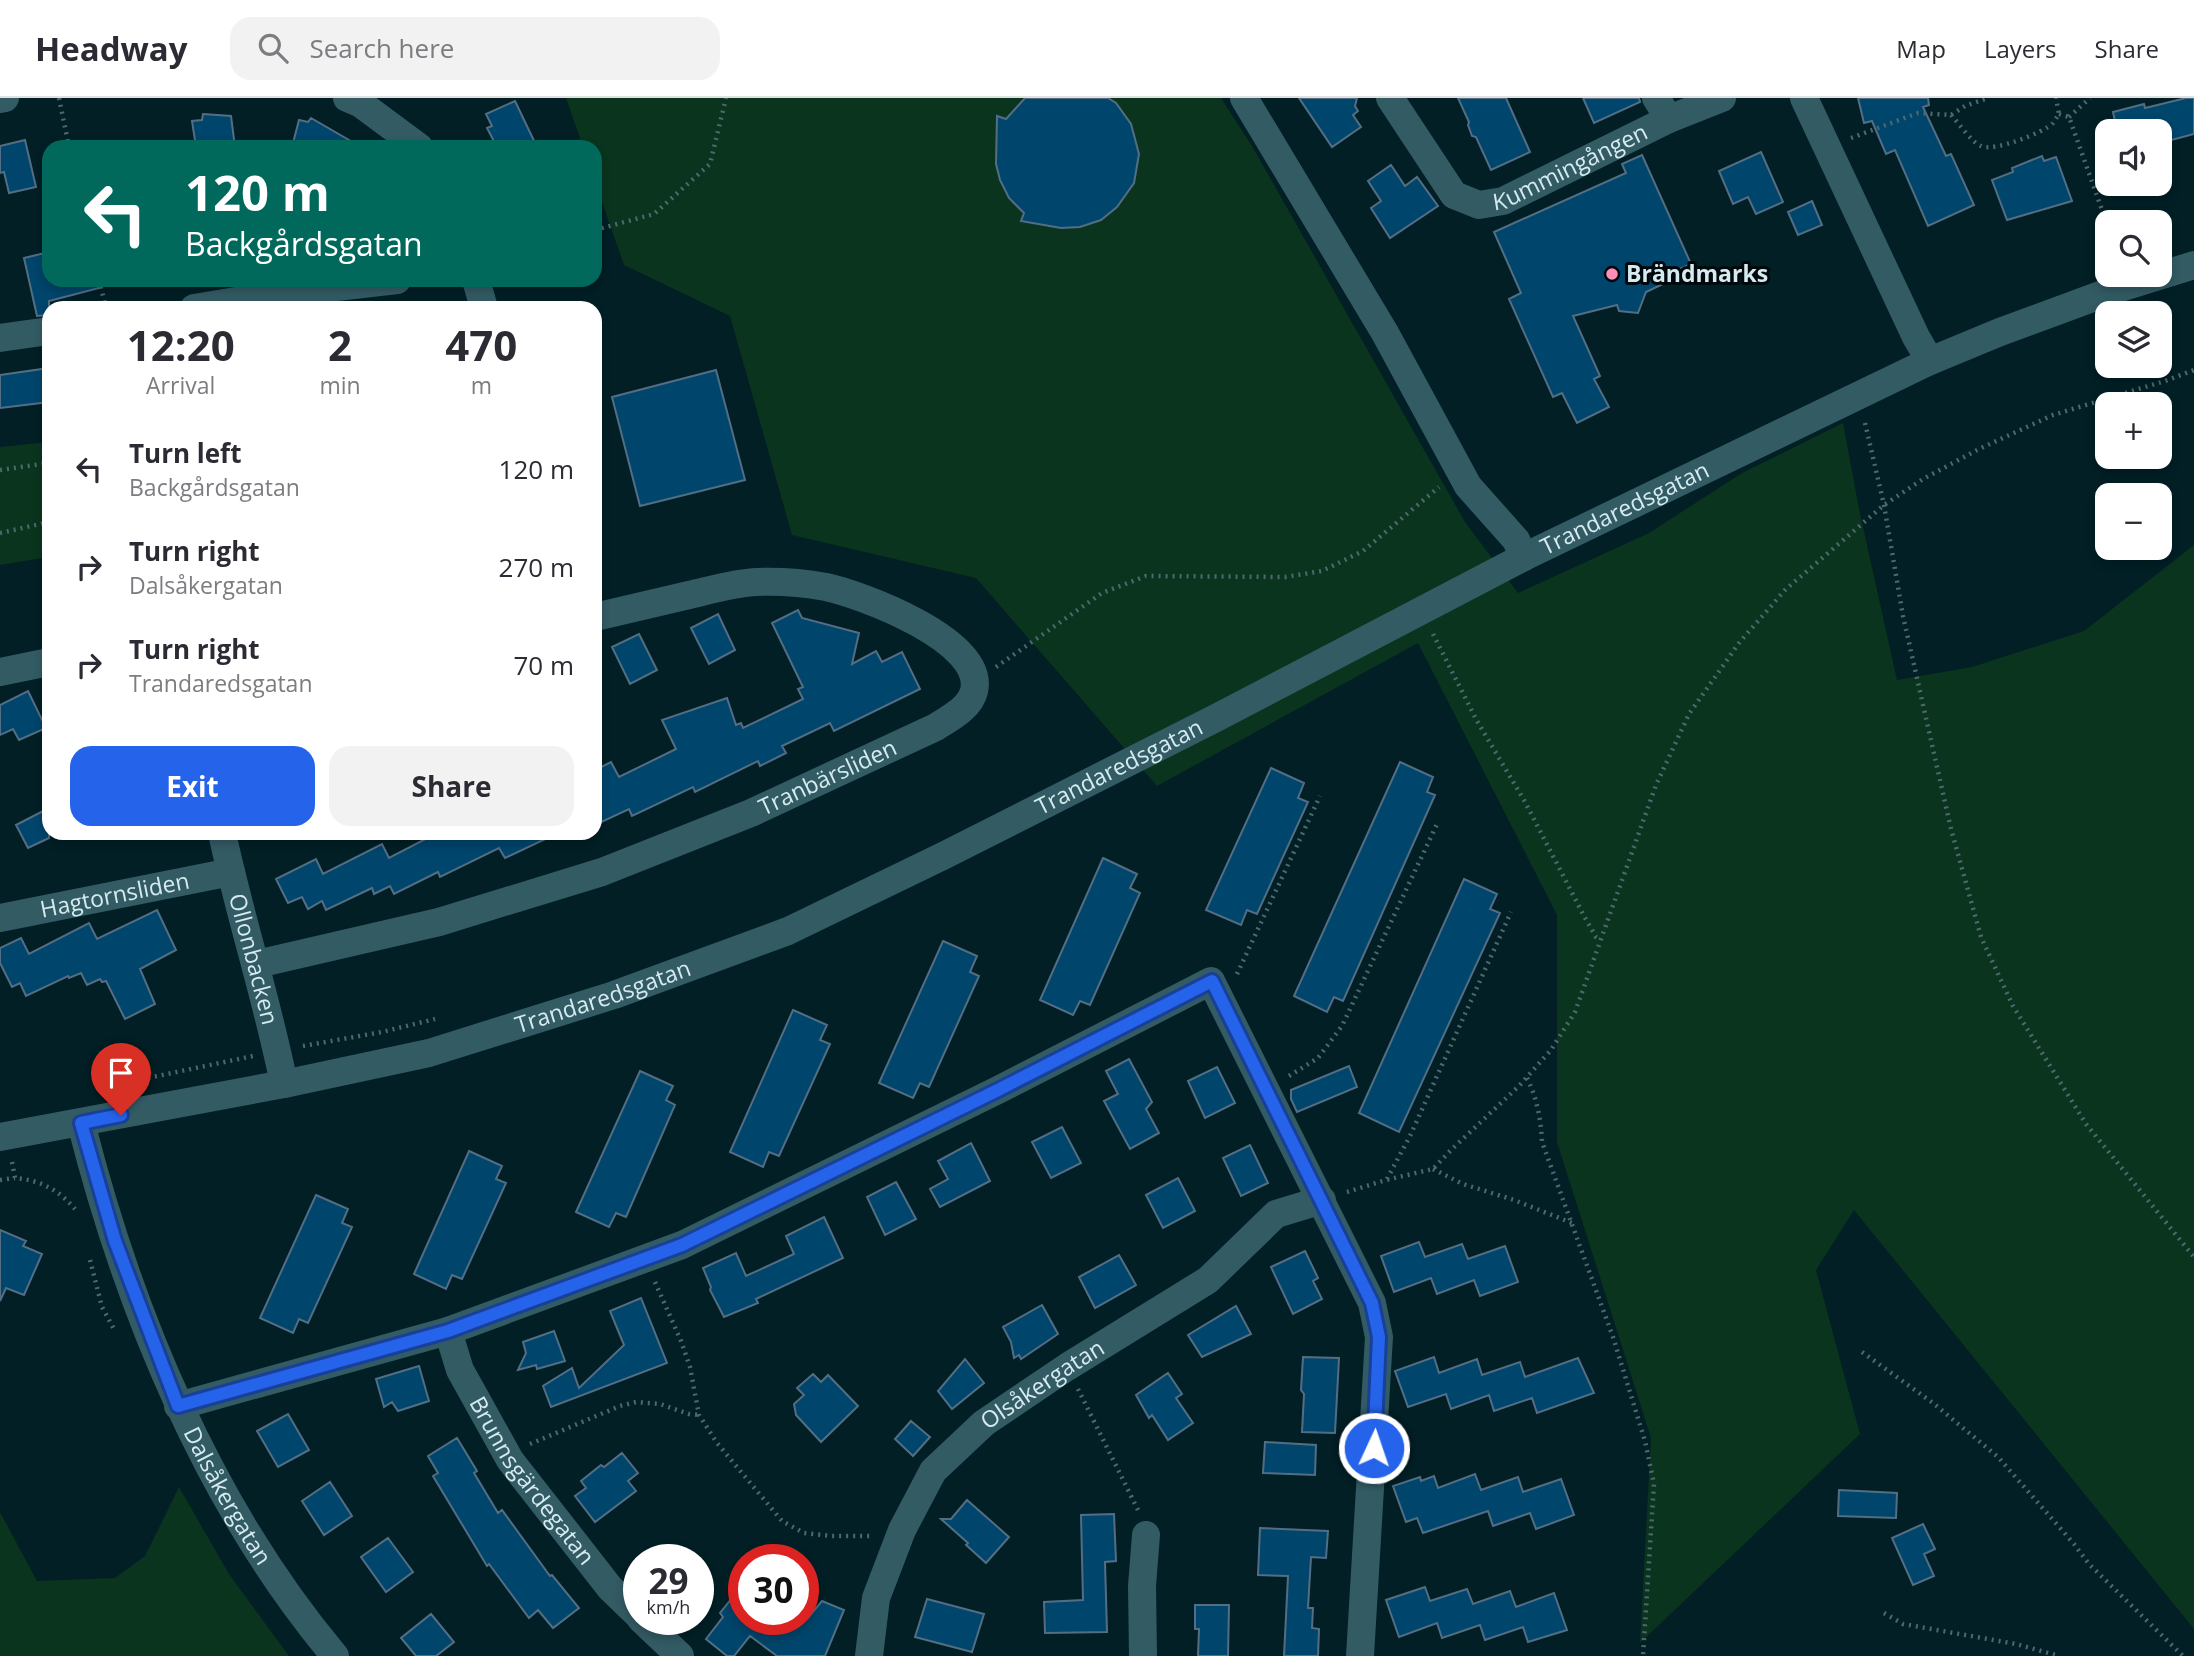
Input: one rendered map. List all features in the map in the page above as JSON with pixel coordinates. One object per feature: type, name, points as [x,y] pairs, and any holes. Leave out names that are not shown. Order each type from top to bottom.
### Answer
[{"type":"street","points":[[346,98],[361,104],[410,140]]},
{"type":"street","points":[[1244,98],[1385,333],[1468,486],[1516,540],[1524,558]]},
{"type":"street","name":"Kummingången","points":[[1390,98],[1409,110],[1454,195],[1479,205],[1503,201],[1663,108],[1723,98]]},
{"type":"street","points":[[1804,98],[1916,337],[1930,361]]},
{"type":"street","name":"Trandaredsgatan","points":[[0,1137],[284,1084],[429,1053],[614,995],[788,931],[955,850],[1524,558],[1930,361],[2000,332],[2194,265]]},
{"type":"street","points":[[236,301],[337,287]]},
{"type":"street","points":[[0,338],[42,332]]},
{"type":"street","points":[[602,615],[729,585],[781,582],[826,587],[888,608],[932,631],[964,657],[975,680]]},
{"type":"street","points":[[0,672],[42,663]]},
{"type":"street","name":"Tranbärsliden","points":[[257,964],[439,922],[602,872],[726,823],[936,727],[968,702],[974,692],[975,680]]},
{"type":"street","name":"Ollonbacken","points":[[224,840],[257,964],[284,1084]]},
{"type":"street","name":"Hagtornsliden","points":[[0,919],[231,872]]},
{"type":"street","points":[[178,1406],[448,1331],[682,1245],[1216,989],[1372,1303],[1379,1337],[1360,1656]]},
{"type":"street","name":"Dalsåkergatan","points":[[81,1123],[115,1241],[178,1406],[232,1511],[311,1628],[335,1656]]},
{"type":"street","name":"Olsåkergatan","points":[[869,1656],[876,1598],[899,1539],[933,1471],[984,1423],[1067,1367],[1208,1280],[1276,1214],[1322,1200]]},
{"type":"street","name":"Brunnsgärdegatan","points":[[448,1331],[460,1370],[510,1460],[610,1588],[623,1601]]},
{"type":"street","points":[[1143,1656],[1142,1586],[1146,1535]]},
{"type":"street","name":"Brunnsgärdegatan","points":[[658,1635],[680,1656]]},
{"type":"path","points":[[58,98],[67,140]]},
{"type":"path","points":[[602,228],[654,214],[710,164],[726,98]]},
{"type":"path","points":[[1827,146],[1918,113],[1951,115],[1965,106],[1988,98]]},
{"type":"path","points":[[1951,115],[1973,141],[1982,147],[1996,147],[2052,124],[2059,114],[2056,98]]},
{"type":"path","points":[[2069,117],[2090,98]]},
{"type":"path","points":[[2059,114],[2069,117]]},
{"type":"path","points":[[2069,117],[2102,210]]},
{"type":"path","points":[[1322,1200],[1433,1169],[1527,1078],[1551,1050],[1575,1012],[1656,785],[1689,714],[1710,682],[1784,590],[1884,505],[1923,478],[2053,415],[2165,382],[2194,370]]},
{"type":"path","points":[[1859,395],[1884,505],[1903,616],[1951,829],[1981,937],[2013,1006],[2086,1124],[2194,1257]]},
{"type":"path","points":[[0,470],[42,464]]},
{"type":"path","points":[[975,680],[1102,593],[1124,584],[1146,576],[1285,577],[1322,571],[1363,551],[1437,487],[1468,486]]},
{"type":"path","points":[[0,533],[42,524]]},
{"type":"path","points":[[1420,612],[1477,721],[1524,800],[1595,937],[1601,940]]},
{"type":"path","points":[[1216,989],[1239,971],[1320,796]]},
{"type":"path","points":[[1266,1089],[1318,1058],[1342,1026],[1438,822]]},
{"type":"path","points":[[1386,1180],[1410,1136],[1511,912]]},
{"type":"path","points":[[140,1080],[437,1019]]},
{"type":"path","points":[[1527,1078],[1534,1092],[1542,1142],[1613,1337],[1645,1441],[1654,1484],[1643,1656]]},
{"type":"path","points":[[1433,1169],[1463,1184],[1514,1200],[1573,1224]]},
{"type":"path","points":[[0,1180],[15,1178]]},
{"type":"path","points":[[645,1258],[690,1367],[699,1415],[717,1443],[782,1521],[804,1533],[859,1537],[886,1535],[899,1539]]},
{"type":"path","points":[[1862,1352],[1933,1403],[1998,1457],[2089,1564],[2183,1656]]},
{"type":"path","points":[[1067,1367],[1137,1506],[1146,1535]]},
{"type":"path","points":[[510,1460],[532,1443],[620,1406],[636,1402],[660,1404],[699,1415]]},
{"type":"path","points":[[1884,1613],[1903,1624],[2015,1644],[2059,1656]]},
{"type":"green space","points":[[566,98],[1221,98],[1252,146],[1465,522],[1518,593],[1649,533],[1742,473],[1843,423],[1897,680],[1972,667],[2084,631],[2194,545],[2194,1629],[1854,1210],[1816,1270],[1860,1434],[1640,1643],[1651,1438],[1557,1142],[1557,915],[1418,643],[1157,786],[976,578],[792,535],[730,316],[624,265],[602,202],[602,140],[581,140]]},
{"type":"green space","points":[[42,443],[42,558],[0,565],[0,447]]},
{"type":"green space","points":[[179,1487],[229,1574],[289,1656],[0,1656],[0,1512],[37,1581],[115,1578],[145,1556]]},
{"type":"building","points":[[1025,98],[1108,98],[1116,103],[1131,124],[1139,154],[1134,183],[1117,207],[1101,220],[1080,227],[1061,228],[1021,221],[1024,213],[1009,198],[996,164],[997,116],[1006,119]]},
{"type":"building","points":[[1299,98],[1357,98],[1355,106],[1358,111],[1353,115],[1361,127],[1332,147]]},
{"type":"building","points":[[1458,98],[1506,98],[1530,152],[1491,170],[1476,137],[1472,136]]},
{"type":"building","points":[[1583,98],[1639,98],[1640,102],[1594,123]]},
{"type":"building","points":[[1858,98],[1928,98],[1929,105],[1923,107],[1946,156],[1951,154],[1974,205],[1928,226],[1895,150],[1886,154],[1872,121],[1864,123]]},
{"type":"building","points":[[2194,98],[2194,134],[2172,140],[2172,119],[2114,119],[2113,112],[2144,104],[2145,108]]},
{"type":"building","points":[[515,101],[534,140],[493,140],[487,128],[492,126],[486,114]]},
{"type":"building","points":[[203,114],[231,116],[234,140],[195,140],[192,121],[202,120]]},
{"type":"building","points":[[311,118],[349,140],[294,140],[299,120],[308,122]]},
{"type":"building","points":[[25,140],[36,187],[9,193],[4,172],[0,173],[0,146]]},
{"type":"building","points":[[1761,152],[1783,202],[1756,214],[1748,197],[1733,204],[1719,171]]},
{"type":"building","points":[[1642,155],[1691,264],[1660,278],[1663,284],[1646,292],[1638,313],[1619,311],[1617,305],[1573,316],[1600,376],[1594,379],[1609,407],[1577,423],[1562,393],[1553,397],[1509,299],[1521,293],[1494,232],[1626,173],[1622,164]]},
{"type":"building","points":[[2042,156],[2044,161],[2056,157],[2072,201],[2007,220],[1992,180],[2013,172],[2012,168]]},
{"type":"building","points":[[1391,165],[1405,186],[1417,177],[1438,206],[1390,238],[1371,208],[1381,201],[1368,181]]},
{"type":"building","points":[[1812,201],[1822,225],[1798,235],[1788,212]]},
{"type":"building","points":[[42,254],[42,287],[99,288],[42,301],[42,316],[37,316],[24,258]]},
{"type":"building","points":[[42,369],[42,403],[0,408],[0,375]]},
{"type":"building","points":[[716,370],[745,480],[640,506],[612,397]]},
{"type":"building","points":[[798,610],[802,618],[859,633],[852,664],[876,651],[882,662],[902,652],[920,689],[834,731],[830,723],[782,746],[786,753],[760,766],[758,761],[695,792],[693,787],[632,816],[629,809],[602,822],[602,766],[611,762],[619,777],[676,749],[662,720],[727,698],[736,725],[741,723],[743,728],[803,699],[798,689],[803,687],[772,623]]},
{"type":"building","points":[[718,614],[735,650],[709,664],[691,628]]},
{"type":"building","points":[[639,634],[657,670],[630,684],[612,647]]},
{"type":"building","points":[[28,691],[42,720],[42,730],[19,740],[13,729],[0,735],[0,705]]},
{"type":"building","points":[[1400,762],[1433,777],[1427,792],[1435,795],[1343,1001],[1334,997],[1327,1012],[1294,996]]},
{"type":"building","points":[[1271,768],[1304,783],[1298,798],[1308,802],[1257,914],[1247,910],[1241,925],[1206,910]]},
{"type":"building","points":[[42,812],[42,840],[45,840],[28,848],[16,825]]},
{"type":"building","points":[[424,840],[543,840],[505,858],[499,848],[440,877],[438,872],[394,894],[390,886],[374,894],[372,888],[326,910],[322,901],[308,909],[302,897],[288,903],[276,879],[316,859],[323,874],[382,844],[389,858]]},
{"type":"building","points":[[1103,858],[1137,874],[1130,888],[1140,893],[1090,1005],[1080,1001],[1073,1015],[1040,1000]]},
{"type":"building","points":[[1464,879],[1497,894],[1490,909],[1500,913],[1399,1132],[1359,1113]]},
{"type":"building","points":[[157,910],[176,950],[140,969],[155,1004],[125,1019],[106,981],[102,982],[100,979],[87,985],[81,973],[69,978],[68,976],[26,996],[20,983],[12,987],[0,963],[0,948],[21,938],[29,954],[89,923],[97,939]]},
{"type":"building","points":[[943,941],[977,956],[970,972],[979,976],[929,1087],[920,1083],[913,1098],[879,1083]]},
{"type":"building","points":[[793,1010],[827,1025],[820,1040],[830,1044],[779,1156],[769,1152],[763,1167],[730,1152]]},
{"type":"building","points":[[1129,1059],[1152,1102],[1146,1109],[1159,1133],[1130,1149],[1104,1101],[1118,1094],[1106,1071]]},
{"type":"building","points":[[1349,1066],[1357,1087],[1297,1112],[1291,1099],[1291,1090]]},
{"type":"building","points":[[1217,1067],[1235,1103],[1205,1118],[1188,1081]]},
{"type":"building","points":[[640,1071],[673,1086],[666,1100],[675,1105],[626,1217],[616,1213],[609,1227],[576,1212]]},
{"type":"building","points":[[1062,1127],[1081,1163],[1051,1178],[1032,1142]]},
{"type":"building","points":[[971,1143],[990,1181],[940,1207],[930,1189],[948,1179],[938,1161]]},
{"type":"building","points":[[1250,1145],[1268,1183],[1241,1196],[1223,1158]]},
{"type":"building","points":[[469,1151],[502,1166],[496,1179],[506,1183],[462,1279],[452,1275],[446,1289],[414,1274]]},
{"type":"building","points":[[1178,1178],[1195,1211],[1163,1228],[1146,1195]]},
{"type":"building","points":[[896,1182],[916,1219],[885,1235],[867,1197]]},
{"type":"building","points":[[316,1195],[348,1209],[342,1223],[352,1227],[308,1323],[299,1319],[293,1333],[260,1318]]},
{"type":"building","points":[[824,1217],[843,1258],[756,1299],[758,1303],[724,1317],[710,1290],[703,1268],[736,1253],[746,1276],[794,1254],[786,1236]]},
{"type":"building","points":[[0,1230],[26,1241],[23,1246],[42,1254],[24,1295],[6,1288],[0,1301]]},
{"type":"building","points":[[1419,1242],[1425,1257],[1462,1244],[1468,1259],[1505,1246],[1518,1282],[1480,1296],[1474,1280],[1437,1294],[1431,1278],[1394,1292],[1381,1256]]},
{"type":"building","points":[[1305,1251],[1318,1278],[1313,1281],[1322,1299],[1293,1314],[1271,1267]]},
{"type":"building","points":[[1119,1255],[1136,1285],[1095,1308],[1079,1277]]},
{"type":"building","points":[[641,1298],[667,1363],[551,1407],[543,1386],[572,1368],[579,1388],[624,1345],[610,1311]]},
{"type":"building","points":[[1042,1305],[1058,1334],[1021,1359],[1019,1355],[1014,1358],[1011,1342],[1003,1327]]},
{"type":"building","points":[[1236,1306],[1251,1334],[1202,1357],[1188,1335]]},
{"type":"building","points":[[554,1331],[565,1361],[537,1369],[536,1365],[518,1370],[526,1353],[523,1342]]},
{"type":"building","points":[[1303,1357],[1339,1358],[1335,1433],[1302,1432]]},
{"type":"building","points":[[1434,1357],[1439,1373],[1477,1359],[1482,1375],[1520,1362],[1525,1377],[1578,1358],[1594,1393],[1537,1413],[1532,1398],[1494,1411],[1489,1395],[1451,1409],[1446,1394],[1408,1407],[1395,1371]]},
{"type":"building","points":[[965,1359],[984,1383],[952,1409],[938,1391]]},
{"type":"building","points":[[419,1366],[429,1401],[398,1411],[392,1402],[384,1407],[376,1379]]},
{"type":"building","points":[[1168,1373],[1182,1394],[1176,1398],[1193,1423],[1168,1440],[1152,1415],[1149,1418],[1136,1395]]},
{"type":"building","points":[[813,1374],[821,1382],[828,1375],[858,1406],[821,1442],[796,1415],[794,1404],[804,1395],[797,1388]]},
{"type":"building","points":[[288,1414],[309,1450],[278,1467],[257,1431]]},
{"type":"building","points":[[911,1421],[930,1437],[913,1456],[895,1439]]},
{"type":"building","points":[[457,1438],[498,1513],[502,1510],[550,1576],[552,1575],[579,1608],[553,1628],[538,1610],[529,1618],[489,1564],[487,1566],[433,1476],[438,1473],[428,1456]]},
{"type":"building","points":[[1265,1442],[1316,1445],[1315,1475],[1263,1473]]},
{"type":"building","points":[[622,1453],[638,1473],[628,1481],[636,1491],[595,1522],[575,1496],[586,1488],[581,1481]]},
{"type":"building","points":[[1475,1474],[1481,1490],[1518,1477],[1523,1492],[1561,1479],[1574,1515],[1536,1529],[1530,1513],[1493,1526],[1488,1511],[1423,1533],[1417,1518],[1406,1522],[1393,1486],[1420,1477],[1421,1481],[1434,1476],[1438,1488]]},
{"type":"building","points":[[330,1482],[352,1516],[324,1535],[302,1501]]},
{"type":"building","points":[[1839,1490],[1897,1493],[1896,1518],[1838,1516]]},
{"type":"building","points":[[967,1500],[1009,1537],[986,1563],[941,1519],[951,1519]]},
{"type":"building","points":[[1114,1514],[1116,1561],[1105,1562],[1107,1632],[1045,1633],[1044,1602],[1083,1600],[1081,1515]]},
{"type":"building","points":[[1923,1524],[1935,1549],[1924,1554],[1934,1576],[1913,1585],[1892,1538]]},
{"type":"building","points":[[1260,1528],[1328,1531],[1326,1558],[1311,1557],[1308,1608],[1313,1608],[1312,1628],[1319,1629],[1318,1656],[1284,1656],[1288,1576],[1258,1575]]},
{"type":"building","points":[[388,1538],[413,1572],[386,1592],[361,1557]]},
{"type":"building","points":[[1425,1587],[1430,1601],[1467,1589],[1473,1604],[1510,1591],[1516,1607],[1554,1593],[1567,1630],[1528,1642],[1523,1627],[1485,1640],[1480,1625],[1442,1638],[1437,1623],[1399,1637],[1386,1600]]},
{"type":"building","points":[[927,1599],[984,1614],[972,1652],[915,1637]]},
{"type":"building","points":[[822,1601],[844,1610],[825,1656],[777,1656],[750,1636],[734,1656],[727,1656],[706,1639],[709,1635],[714,1635],[714,1629],[723,1617],[720,1613],[728,1603],[728,1635],[819,1635],[819,1605]]},
{"type":"building","points":[[1195,1605],[1229,1605],[1228,1656],[1198,1656],[1199,1629],[1195,1629]]},
{"type":"building","points":[[431,1614],[454,1642],[436,1656],[416,1656],[401,1638]]},
{"type":"place","name":"Brändmarks","points":[[1612,274]]},
{"type":"route","points":[[121,1115],[81,1123],[115,1241],[178,1406],[448,1331],[682,1245],[998,1090],[1212,981],[1372,1303],[1379,1337],[1374,1448]]}]
